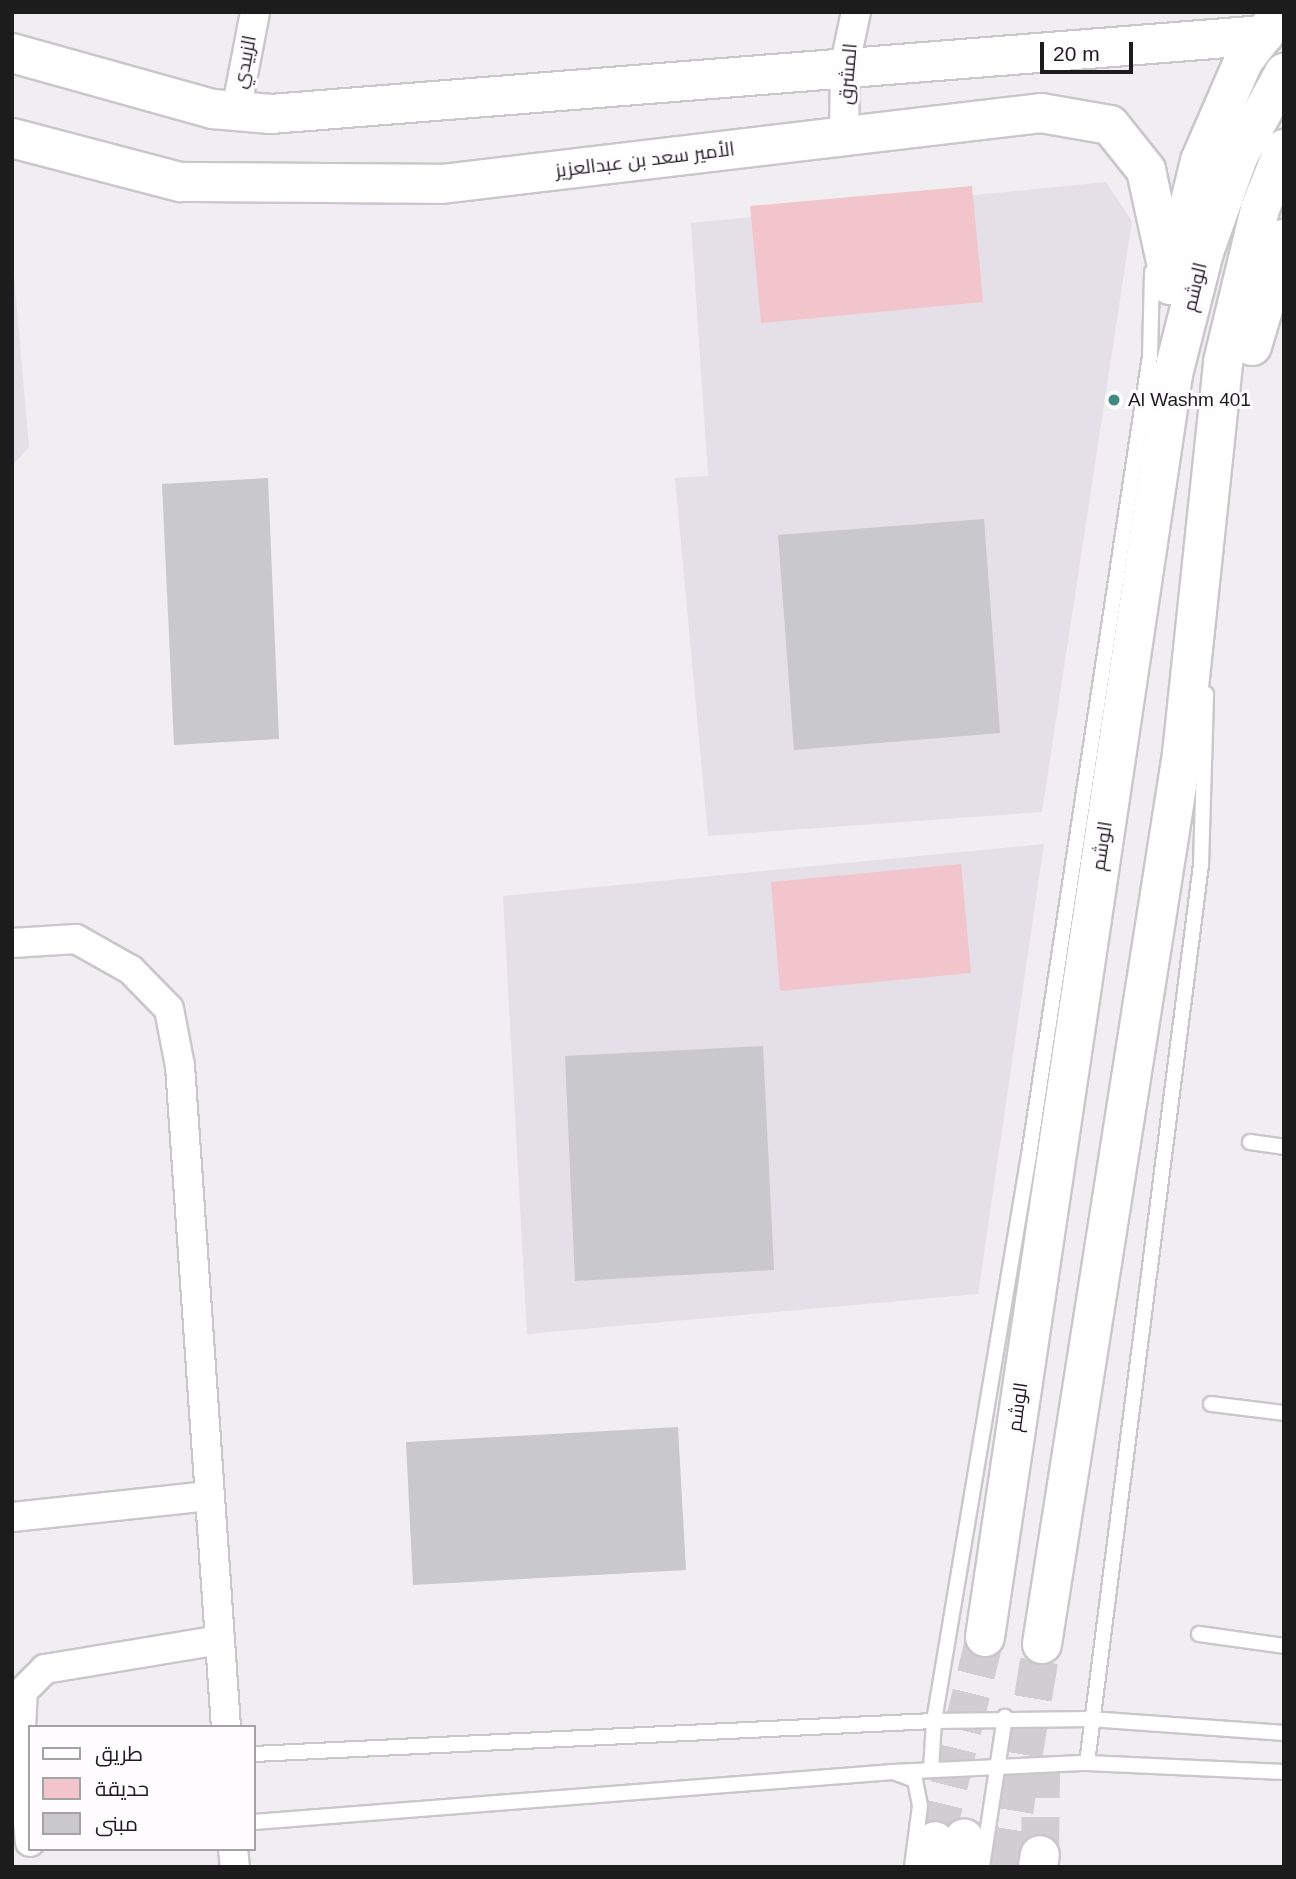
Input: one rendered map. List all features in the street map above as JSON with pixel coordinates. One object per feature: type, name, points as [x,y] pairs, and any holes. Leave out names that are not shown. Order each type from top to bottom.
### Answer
[{"type":"main road","points":[[12,53],[236,111],[271,114],[845,64],[1272,23]]},
{"type":"main road","points":[[1172,374],[1170,281],[1199,161],[1244,60],[1272,23]]},
{"type":"main road","name":"الوشم","points":[[985,1637],[1172,374],[1204,252],[1238,157],[1284,73]]},
{"type":"main road","name":"الأمير سعد بن عبدالعزيز","points":[[12,138],[180,181],[442,184],[1041,113],[1110,125],[1146,170],[1170,281]]},
{"type":"main road","points":[[1042,1644],[1182,754],[1223,362],[1260,209],[1284,149]]},
{"type":"main road","points":[[1212,482],[1284,239]]},
{"type":"main road","points":[[1087,769],[1127,685]]},
{"type":"street","name":"الزبيدي","points":[[236,111],[255,12]]},
{"type":"street","name":"المشرق","points":[[844,137],[845,64],[856,12]]},
{"type":"street","points":[[12,943],[76,939],[131,971],[169,1009],[180,1066],[226,1725]]},
{"type":"street","points":[[12,1517],[209,1496]]},
{"type":"street","points":[[28,1822],[20,1744],[23,1691],[46,1669],[220,1640]]},
{"type":"lane","points":[[931,1770],[934,1721],[1087,769],[1150,356],[1154,208]]},
{"type":"lane","points":[[1087,1763],[1090,1719],[1201,865],[1212,482]]},
{"type":"lane","points":[[1250,1142],[1284,1147]]},
{"type":"lane","points":[[1211,1404],[1284,1413]]},
{"type":"lane","points":[[1199,1634],[1284,1646]]},
{"type":"lane","points":[[947,1858],[996,1764],[1005,1717]]},
{"type":"lane","points":[[256,1754],[1005,1717],[1090,1719],[1284,1733]]},
{"type":"lane","points":[[256,1822],[996,1764],[1087,1763],[1284,1772]]},
{"type":"lane","points":[[892,1772],[915,1780],[920,1806],[947,1858]]},
{"type":"shaded area","points":[[1106,182],[1132,221],[1042,812],[708,836],[675,478],[708,476],[691,223]]},
{"type":"shaded area","points":[[12,252],[29,447],[12,466]]},
{"type":"shaded area","points":[[1044,844],[978,1294],[527,1334],[503,896]]},
{"type":"green space","points":[[972,186],[983,302],[761,323],[750,206]]},
{"type":"green space","points":[[961,864],[971,973],[780,991],[771,882]]},
{"type":"building","points":[[268,478],[279,739],[174,745],[162,484]]},
{"type":"building","points":[[984,519],[1000,733],[794,750],[778,535]]},
{"type":"building","points":[[763,1046],[774,1270],[575,1281],[565,1056]]},
{"type":"building","points":[[678,1427],[686,1570],[413,1585],[406,1442]]},
{"type":"tunnel","points":[[935,1841],[985,1637]]},
{"type":"tunnel","points":[[1005,1867],[1042,1644]]},
{"type":"tunnel","points":[[1040,1855],[1041,1769]]},
{"type":"place","name":"Al Washm 401","points":[[1114,400]]}]
